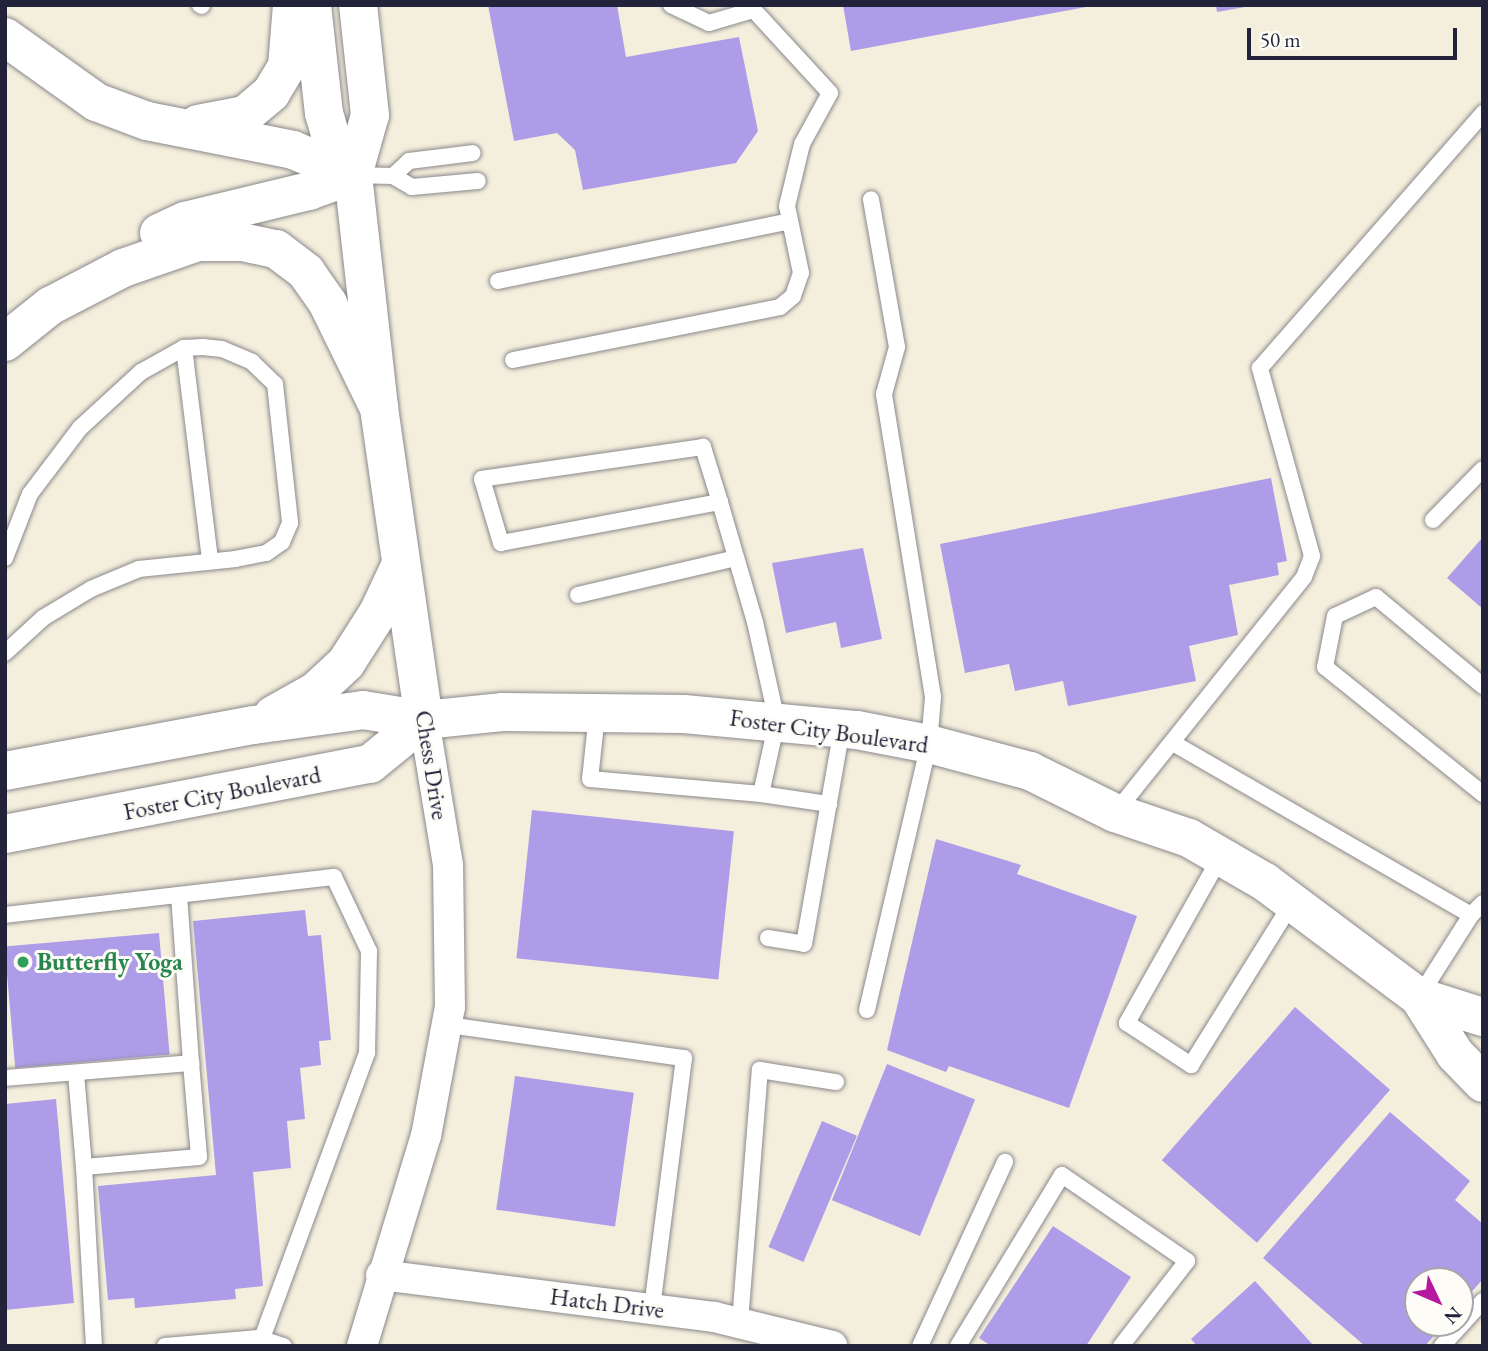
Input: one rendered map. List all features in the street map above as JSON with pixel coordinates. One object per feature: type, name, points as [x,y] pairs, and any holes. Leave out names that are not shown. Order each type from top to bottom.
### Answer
[{"type":"main road","points":[[147,121],[211,125],[245,115],[271,93],[287,66],[292,5]]},
{"type":"main road","name":"Chess Drive","points":[[312,5],[324,113],[333,145],[353,175]]},
{"type":"main road","name":"Chess Drive","points":[[358,5],[370,114],[353,175],[379,408],[424,720]]},
{"type":"main road","points":[[5,37],[96,102],[147,121],[293,149],[353,175]]},
{"type":"main road","points":[[5,340],[47,299],[116,252],[186,221],[309,191],[353,175]]},
{"type":"main road","points":[[5,340],[50,306],[123,268],[198,243],[243,242],[276,249],[306,272],[328,304],[379,408]]},
{"type":"main road","points":[[254,725],[316,691],[346,663],[378,613],[401,564]]},
{"type":"main road","name":"Foster City Boulevard","points":[[5,771],[254,725],[363,710],[424,720],[597,711],[777,721],[842,728],[929,744],[1030,771],[1115,813],[1189,838],[1293,901],[1419,997],[1483,1017]]},
{"type":"main road","name":"Foster City Boulevard","points":[[5,834],[370,764],[424,720]]},
{"type":"main road","name":"Foster City Boulevard","points":[[1419,997],[1455,1054],[1483,1083]]},
{"type":"street","name":"Chess Drive","points":[[362,1346],[381,1275],[426,1136],[447,1025],[452,939],[448,865],[424,720]]},
{"type":"street","name":"Hatch Drive","points":[[381,1275],[740,1322],[832,1346]]},
{"type":"lane","points":[[513,360],[780,307],[793,296],[801,273],[787,206],[802,144],[830,93],[750,8],[709,23],[671,5]]},
{"type":"lane","points":[[1115,813],[1304,577],[1312,556],[1260,368],[1483,113]]},
{"type":"lane","points":[[393,176],[409,161],[473,153]]},
{"type":"lane","points":[[353,175],[393,176],[412,187],[478,181]]},
{"type":"lane","points":[[867,1010],[929,744],[933,697],[884,394],[897,346],[871,199]]},
{"type":"lane","points":[[498,281],[790,221]]},
{"type":"lane","points":[[5,558],[30,494],[80,428],[141,372],[184,348],[222,349],[253,362],[275,384],[290,523],[282,542],[266,553],[139,569],[91,589],[43,618],[5,653]]},
{"type":"lane","points":[[184,348],[210,561]]},
{"type":"lane","points":[[720,502],[501,543],[482,479],[703,447],[720,502],[736,558],[777,721],[761,794]]},
{"type":"lane","points":[[1433,520],[1483,469]]},
{"type":"lane","points":[[578,595],[736,558]]},
{"type":"lane","points":[[1483,686],[1376,597],[1335,616],[1325,667],[1483,794]]},
{"type":"lane","points":[[597,711],[590,779],[761,794],[829,804]]},
{"type":"lane","points":[[768,939],[804,944],[842,728]]},
{"type":"lane","points":[[1173,743],[1471,915]]},
{"type":"lane","points":[[1221,856],[1127,1023],[1191,1065],[1293,901]]},
{"type":"lane","points":[[5,915],[334,877],[369,951],[367,1053],[259,1342]]},
{"type":"lane","points":[[84,1167],[199,1157],[178,895]]},
{"type":"lane","points":[[1419,997],[1471,915],[1483,903]]},
{"type":"lane","points":[[447,1025],[684,1058],[652,1309]]},
{"type":"lane","points":[[5,1078],[191,1063]]},
{"type":"lane","points":[[740,1322],[760,1070],[836,1082]]},
{"type":"lane","points":[[76,1074],[94,1346]]},
{"type":"lane","points":[[920,1346],[1005,1162]]},
{"type":"lane","points":[[958,1346],[1062,1175],[1187,1261],[1121,1346]]},
{"type":"lane","points":[[1442,1346],[1483,1301]]},
{"type":"lane","points":[[165,1346],[259,1342],[284,1346]]},
{"type":"building","points":[[488,5],[617,5],[626,57],[739,37],[758,131],[736,163],[583,190],[575,150],[557,133],[514,141]]},
{"type":"building","points":[[843,5],[1086,5],[1086,7],[851,51]]},
{"type":"building","points":[[1216,5],[1245,5],[1245,7],[1217,12]]},
{"type":"building","points":[[1271,478],[1287,561],[1277,563],[1279,575],[1229,585],[1238,635],[1189,646],[1196,681],[1068,706],[1063,681],[1015,691],[1009,664],[965,673],[940,544]]},
{"type":"building","points":[[1483,537],[1483,609],[1447,578]]},
{"type":"building","points":[[863,548],[882,639],[841,648],[836,622],[786,633],[772,563]]},
{"type":"building","points":[[532,810],[734,831],[718,979],[516,958]]},
{"type":"building","points":[[936,839],[1021,865],[1017,874],[1137,916],[1069,1108],[949,1066],[946,1072],[887,1050]]},
{"type":"building","points":[[305,910],[308,936],[321,935],[331,1040],[319,1041],[321,1065],[300,1068],[305,1119],[287,1121],[291,1168],[253,1172],[263,1286],[235,1289],[236,1299],[135,1308],[134,1298],[108,1300],[98,1186],[216,1175],[193,921]]},
{"type":"building","points":[[159,933],[170,1055],[15,1068],[5,946]]},
{"type":"building","points":[[1295,1007],[1390,1090],[1257,1243],[1162,1160]]},
{"type":"building","points":[[887,1064],[975,1100],[920,1236],[832,1200]]},
{"type":"building","points":[[515,1076],[634,1093],[615,1226],[496,1210]]},
{"type":"building","points":[[56,1099],[74,1303],[5,1310],[5,1104]]},
{"type":"building","points":[[1390,1112],[1470,1181],[1455,1200],[1483,1224],[1483,1279],[1474,1289],[1474,1267],[1404,1267],[1404,1337],[1433,1337],[1425,1346],[1365,1346],[1263,1258]]},
{"type":"building","points":[[822,1121],[857,1136],[803,1262],[768,1247]]},
{"type":"building","points":[[1053,1226],[1131,1277],[1086,1346],[991,1346],[979,1338]]},
{"type":"building","points":[[1255,1281],[1314,1346],[1197,1346],[1191,1339]]},
{"type":"place","name":"Butterfly Yoga","points":[[23,962]]}]
